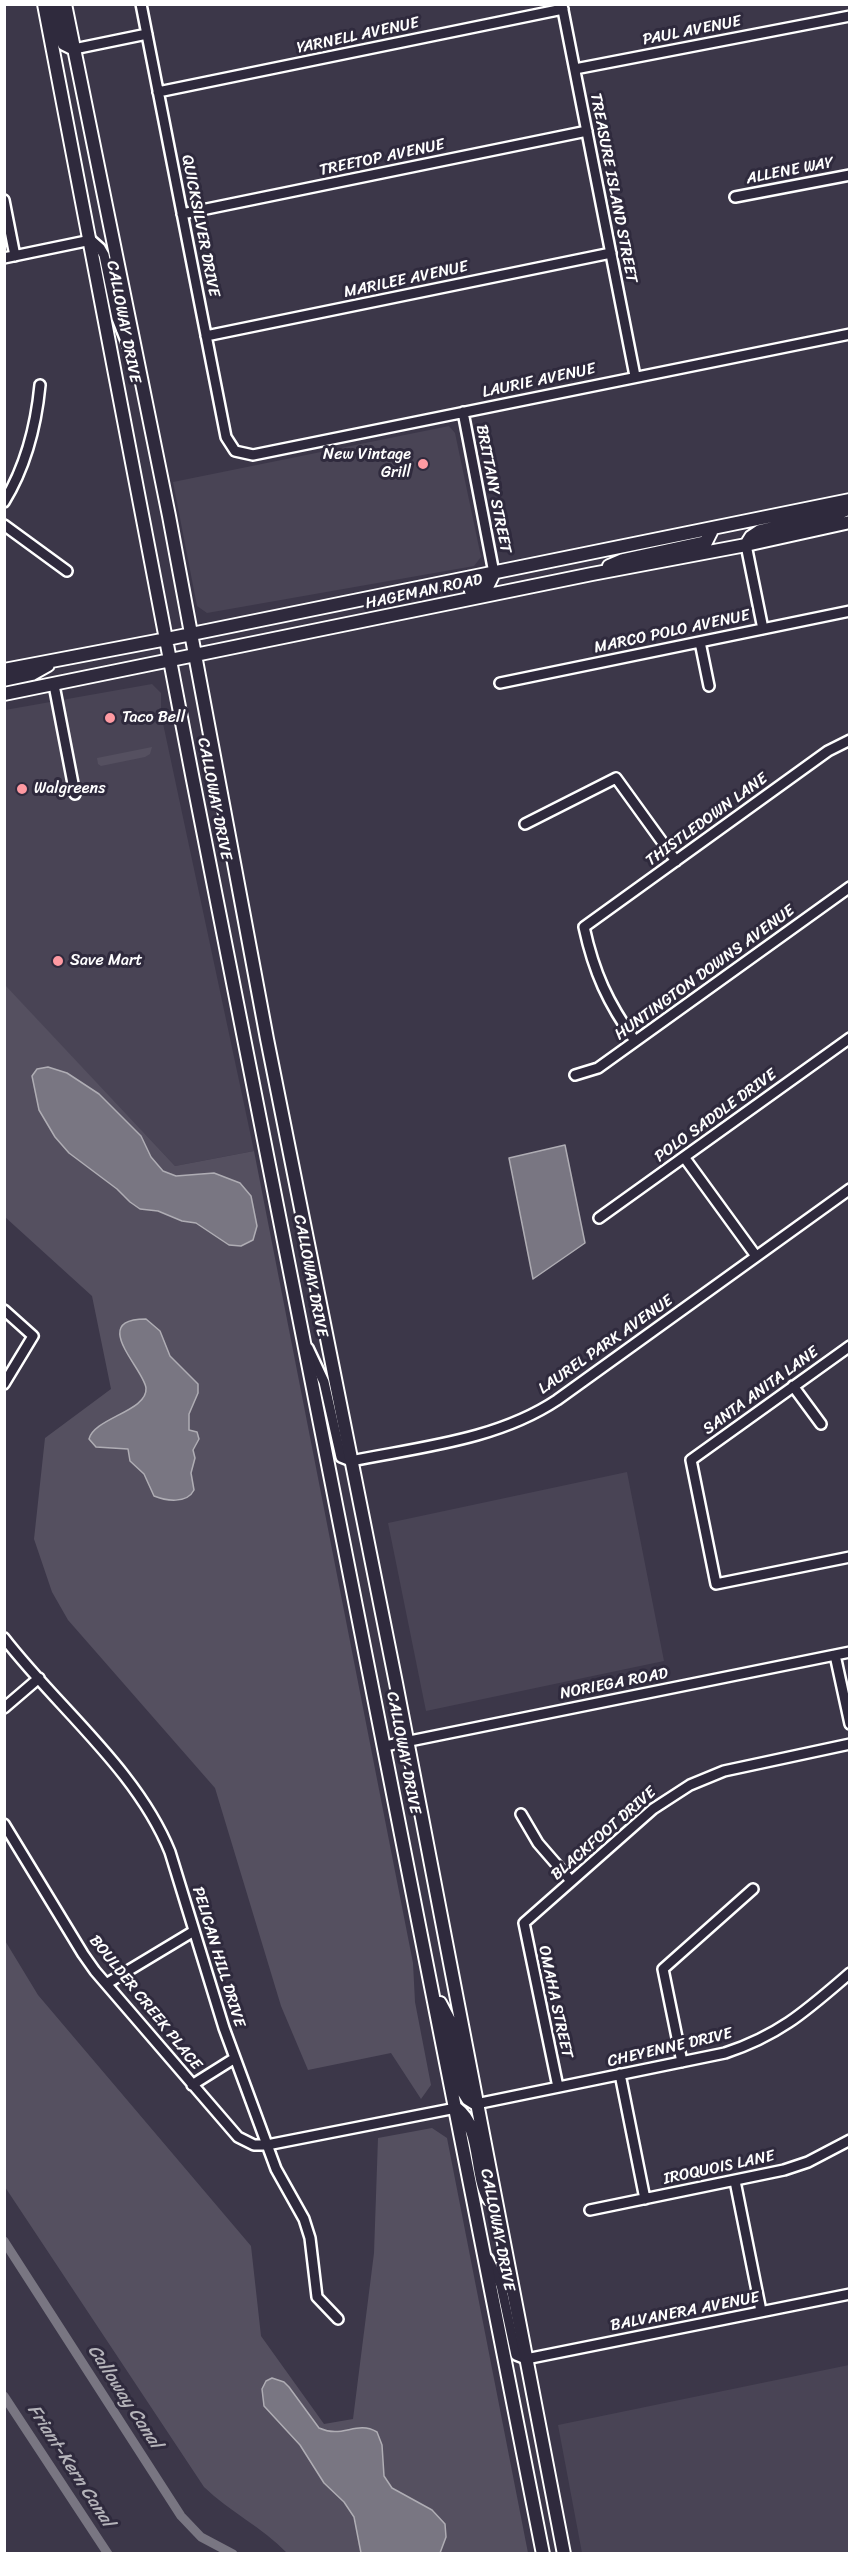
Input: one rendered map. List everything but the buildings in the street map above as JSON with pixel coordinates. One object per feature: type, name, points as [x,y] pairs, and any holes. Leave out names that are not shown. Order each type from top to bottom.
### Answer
[{"type":"main road","name":"CALLOWAY DRIVE","points":[[44,4],[543,2553]]},
{"type":"main road","points":[[54,4],[60,35],[64,44],[74,49]]},
{"type":"main road","name":"CALLOWAY DRIVE","points":[[65,4],[407,1741],[564,2553]]},
{"type":"main road","name":"HAGEMAN ROAD","points":[[4,670],[849,500]]},
{"type":"main road","points":[[746,545],[751,537],[760,531],[841,512],[849,508]]},
{"type":"main road","name":"HAGEMAN ROAD","points":[[4,694],[171,662],[591,574],[746,545],[849,522]]},
{"type":"main road","points":[[591,574],[623,560],[706,542],[712,535],[713,528]]},
{"type":"main road","points":[[378,618],[400,607],[487,587],[494,573]]},
{"type":"main road","points":[[4,680],[32,675],[57,660]]},
{"type":"main road","points":[[433,1989],[450,2022],[463,2091],[468,2099],[476,2104]]},
{"type":"main road","points":[[456,2108],[466,2115],[470,2122],[485,2192],[497,2213]]},
{"type":"main road","points":[[538,2529],[559,2526]]},
{"type":"street","name":"QUICKSILVER DRIVE","points":[[141,4],[226,436],[235,451]]},
{"type":"street","name":"TREASURE ISLAND STREET","points":[[562,7],[635,376]]},
{"type":"street","name":"YARNELL AVENUE","points":[[158,92],[562,7]]},
{"type":"street","name":"PAUL AVENUE","points":[[575,69],[849,16]]},
{"type":"street","points":[[74,49],[147,34]]},
{"type":"street","name":"TREETOP AVENUE","points":[[182,214],[587,131]]},
{"type":"street","name":"ALLENE WAY","points":[[735,197],[849,175]]},
{"type":"street","points":[[4,200],[15,256]]},
{"type":"street","points":[[4,258],[91,240],[104,255],[117,318],[139,373]]},
{"type":"street","name":"MARILEE AVENUE","points":[[206,336],[611,253]]},
{"type":"street","name":"LAURIE AVENUE","points":[[235,451],[253,455],[849,334]]},
{"type":"street","points":[[4,502],[18,478],[33,435],[40,386]]},
{"type":"street","name":"BRITTANY STREET","points":[[463,412],[494,573]]},
{"type":"street","points":[[4,525],[68,571]]},
{"type":"street","points":[[746,545],[763,629]]},
{"type":"street","name":"MARCO POLO AVENUE","points":[[500,683],[849,611]]},
{"type":"street","points":[[700,642],[709,686]]},
{"type":"street","points":[[54,685],[75,795]]},
{"type":"street","name":"THISTLEDOWN LANE","points":[[636,1041],[617,1015],[602,986],[590,955],[585,927],[820,757],[849,740]]},
{"type":"street","points":[[525,824],[616,778],[675,861]]},
{"type":"street","name":"HUNTINGTON DOWNS AVENUE","points":[[575,1075],[598,1068],[849,887]]},
{"type":"street","name":"POLO SADDLE DRIVE","points":[[599,1218],[849,1038]]},
{"type":"street","points":[[684,1157],[756,1256]]},
{"type":"street","name":"LAUREL PARK AVENUE","points":[[351,1461],[487,1432],[529,1417],[557,1400],[849,1189]]},
{"type":"street","points":[[4,1310],[33,1336],[4,1384]]},
{"type":"street","points":[[306,1344],[324,1382],[341,1457],[351,1461]]},
{"type":"street","name":"SANTA ANITA LANE","points":[[849,1346],[691,1460],[716,1584],[849,1557]]},
{"type":"street","points":[[793,1386],[821,1424]]},
{"type":"street","name":"PELICAN HILL DRIVE","points":[[4,1638],[137,1792],[152,1814],[170,1852],[235,2058],[276,2169],[304,2219],[310,2238],[317,2297],[338,2319]]},
{"type":"street","name":"NORIEGA ROAD","points":[[385,1746],[849,1652]]},
{"type":"street","points":[[836,1655],[849,1724]]},
{"type":"street","points":[[4,1708],[39,1678]]},
{"type":"street","name":"BLACKFOOT DRIVE","points":[[524,1923],[653,1809],[690,1785],[724,1771],[849,1744]]},
{"type":"street","points":[[521,1814],[538,1843],[571,1881]]},
{"type":"street","name":"BOULDER CREEK PLACE","points":[[4,1824],[83,1954],[106,1984],[238,2137],[254,2145],[267,2145]]},
{"type":"street","points":[[682,2062],[663,1969],[753,1889]]},
{"type":"street","name":"OMAHA STREET","points":[[524,1923],[558,2087]]},
{"type":"street","points":[[106,1984],[194,1931]]},
{"type":"street","name":"CHEYENNE DRIVE","points":[[476,2104],[725,2053],[770,2035],[804,2013],[849,1973]]},
{"type":"street","points":[[192,2085],[235,2058]]},
{"type":"street","points":[[620,2074],[645,2199]]},
{"type":"street","points":[[267,2145],[456,2108]]},
{"type":"street","name":"IROQUOIS LANE","points":[[590,2210],[784,2170],[808,2162],[849,2140]]},
{"type":"street","points":[[735,2181],[761,2311]]},
{"type":"street","points":[[484,2250],[501,2284],[511,2343],[516,2355],[526,2359]]},
{"type":"street","name":"BALVANERA AVENUE","points":[[526,2359],[849,2294]]},
{"type":"shaded area","points":[[449,426],[455,433],[481,557],[474,566],[207,613],[197,606],[173,482]]},
{"type":"shaded area","points":[[152,684],[161,693],[161,714],[254,1151],[175,1166],[5,986],[5,710]]},
{"type":"shaded area","points":[[152,747],[150,754],[145,757],[101,766],[98,764],[97,758]]},
{"type":"shaded area","points":[[5,985],[175,1166],[254,1151],[413,1963],[415,2002],[431,2085],[421,2099],[391,2053],[308,2070],[281,2006],[215,1788],[68,1620],[52,1592],[34,1539],[45,1438],[111,1389],[92,1296],[5,1217]]},
{"type":"shaded area","points":[[48,1067],[67,1073],[99,1094],[141,1136],[151,1157],[163,1171],[176,1176],[214,1173],[240,1183],[251,1196],[257,1226],[253,1240],[241,1246],[229,1245],[196,1223],[182,1221],[158,1211],[140,1209],[69,1153],[55,1137],[39,1110],[32,1076],[37,1069]]},
{"type":"shaded area","points":[[565,1145],[585,1243],[533,1279],[509,1158]]},
{"type":"shaded area","points":[[146,1319],[160,1331],[170,1356],[198,1384],[198,1393],[189,1414],[189,1430],[197,1432],[199,1439],[193,1450],[195,1458],[191,1473],[194,1490],[186,1498],[176,1500],[154,1496],[144,1474],[130,1461],[128,1449],[96,1447],[89,1439],[100,1425],[130,1409],[144,1396],[146,1388],[143,1380],[120,1336],[121,1327],[129,1321]]},
{"type":"shaded area","points":[[627,1472],[664,1661],[426,1711],[388,1523]]},
{"type":"shaded area","points":[[4,1939],[38,1995],[251,2246],[261,2336],[324,2424],[353,2419],[374,2253],[378,2138],[432,2128],[447,2138],[528,2553],[287,2553],[204,2487],[5,2187]]},
{"type":"shaded area","points":[[849,2365],[849,2553],[582,2553],[558,2425]]},
{"type":"shaded area","points":[[272,2378],[284,2382],[289,2387],[319,2428],[335,2432],[362,2428],[377,2432],[382,2445],[384,2476],[392,2488],[432,2510],[445,2524],[446,2537],[440,2553],[361,2553],[354,2517],[344,2502],[324,2483],[300,2445],[264,2406],[262,2389],[266,2381]]},
{"type":"waterway","name":"Calloway Canal","points":[[4,2241],[181,2516],[201,2537],[233,2554]]},
{"type":"waterway","name":"Friant-Kern Canal","points":[[4,2396],[108,2554]]},
{"type":"place","name":"New Vintage Grill","points":[[423,464]]},
{"type":"place","name":"Taco Bell","points":[[110,718]]},
{"type":"place","name":"Walgreens","points":[[22,789]]},
{"type":"place","name":"Save Mart","points":[[58,961]]}]
